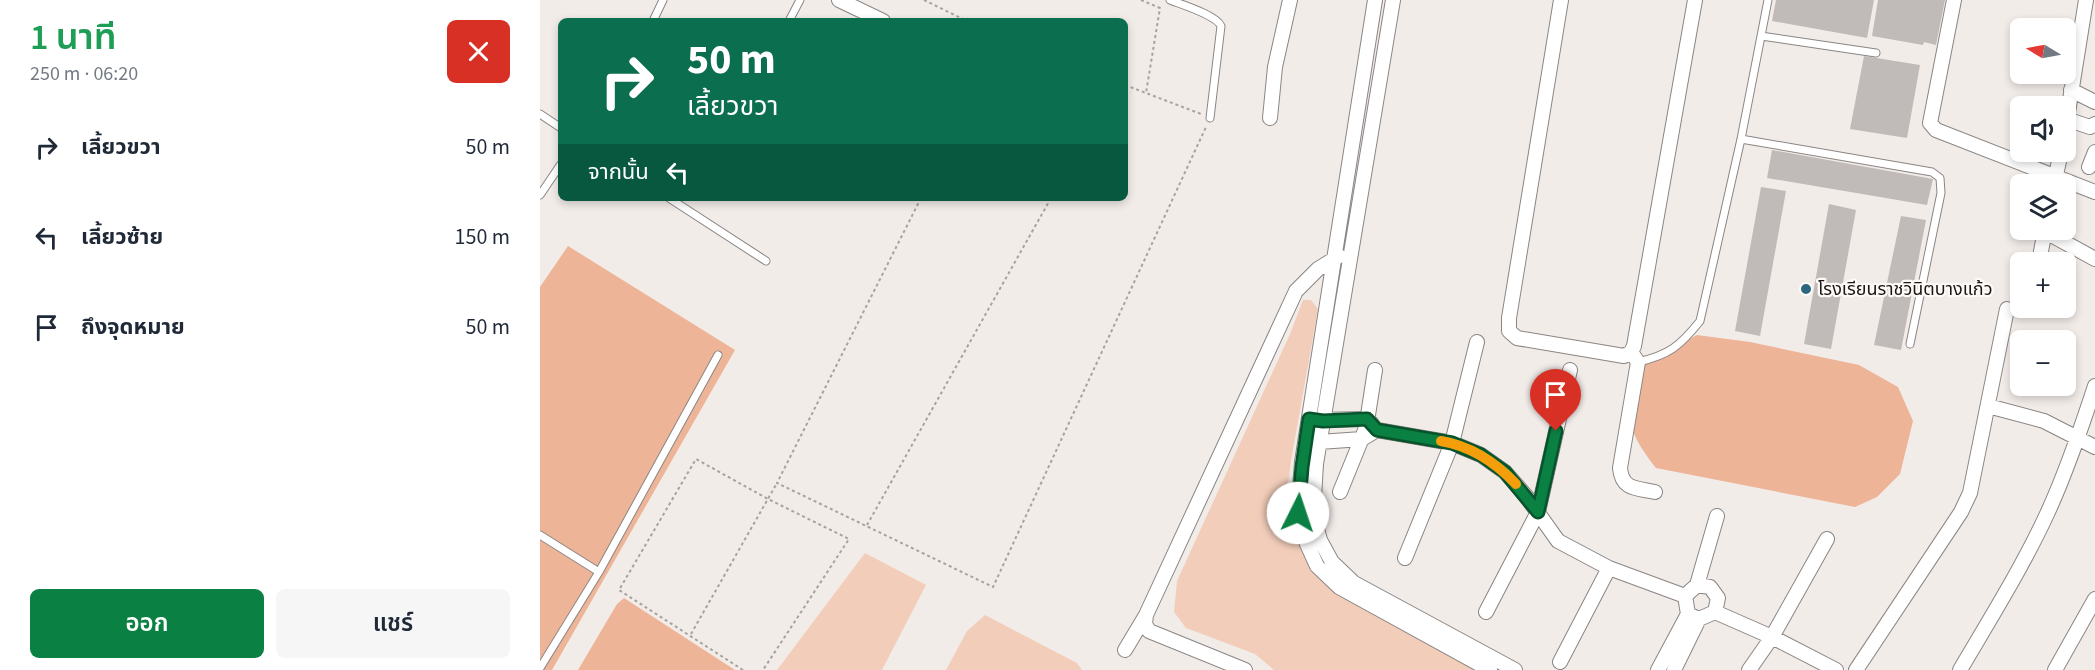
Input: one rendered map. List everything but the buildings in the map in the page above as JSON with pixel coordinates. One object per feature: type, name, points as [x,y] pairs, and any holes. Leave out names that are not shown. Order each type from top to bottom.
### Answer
[{"type":"street","points":[[839,0],[877,18]]},
{"type":"street","points":[[1269,118],[1275,67],[1290,0]]},
{"type":"street","points":[[1316,420],[1335,261],[1375,0]]},
{"type":"street","points":[[1393,0],[1353,243],[1298,513],[1307,544],[1317,566],[1339,587],[1452,643],[1515,670]]},
{"type":"street","points":[[1561,0],[1509,318],[1509,331],[1517,338],[1635,357]]},
{"type":"street","points":[[1655,492],[1626,485],[1622,482],[1620,468],[1635,357],[1695,0]]},
{"type":"street","points":[[1954,0],[1930,123],[1936,130],[2039,174]]},
{"type":"street","points":[[2070,96],[2086,0]]},
{"type":"street","points":[[2071,90],[2095,102]]},
{"type":"street","points":[[2076,124],[2090,127],[2095,124]]},
{"type":"street","points":[[2089,167],[2095,152]]},
{"type":"street","points":[[2076,187],[2095,192]]},
{"type":"street","points":[[2062,240],[2095,259]]},
{"type":"street","points":[[1125,650],[1146,615],[1296,291],[1318,268],[1335,261],[1353,243]]},
{"type":"street","points":[[1856,670],[1961,512],[1970,493],[2007,309]]},
{"type":"street","points":[[1405,558],[1452,443],[1477,342]]},
{"type":"street","points":[[1340,492],[1362,439],[1375,370]]},
{"type":"street","points":[[1486,612],[1538,512],[1570,370]]},
{"type":"street","points":[[1960,670],[2015,577],[2047,514],[2078,438],[2095,386]]},
{"type":"street","points":[[1988,406],[2044,421],[2095,447]]},
{"type":"street","points":[[1316,420],[1367,419],[1377,430],[1452,443],[1481,455],[1505,472],[1538,512],[1558,541],[1609,568],[1685,596],[1694,617],[1674,670]]},
{"type":"street","points":[[1312,441],[1362,439],[1377,430]]},
{"type":"street","points":[[1685,596],[1697,585],[1717,516]]},
{"type":"street","points":[[1749,670],[1772,637],[1827,540]]},
{"type":"street","points":[[1560,663],[1609,568]]},
{"type":"street","points":[[1697,585],[1710,587],[1718,598],[1715,612]]},
{"type":"street","points":[[2055,670],[2095,599]]},
{"type":"street","points":[[1658,670],[1694,617],[1715,612],[1772,637],[1836,670]]},
{"type":"street","points":[[1146,615],[1145,624],[1149,631],[1245,670]]},
{"type":"street","points":[[1452,643],[1490,670]]},
{"type":"lane","points":[[654,18],[663,0]]},
{"type":"lane","points":[[791,18],[800,0]]},
{"type":"lane","points":[[1170,0],[1220,22],[1210,118]]},
{"type":"lane","points":[[1635,357],[1662,356],[1685,339],[1700,321],[1741,139],[1768,0]]},
{"type":"lane","points":[[1761,36],[1876,53]]},
{"type":"lane","points":[[540,114],[558,126]]},
{"type":"lane","points":[[1741,139],[1932,172],[1940,178],[1941,193],[1910,344]]},
{"type":"lane","points":[[540,195],[558,168]]},
{"type":"lane","points":[[674,201],[766,261]]},
{"type":"lane","points":[[540,668],[599,572],[718,355]]},
{"type":"lane","points":[[540,535],[599,572]]},
{"type":"path","points":[[924,0],[961,18]]},
{"type":"path","points":[[1141,0],[1160,8],[1146,93]]},
{"type":"path","points":[[777,483],[993,587],[1210,118],[1128,86]]},
{"type":"path","points":[[691,635],[777,483],[919,201]]},
{"type":"path","points":[[866,526],[1049,201]]},
{"type":"path","points":[[743,670],[619,590],[696,459],[768,499],[849,539],[763,670]]},
{"type":"shaded area","points":[[568,246],[735,350],[552,670],[540,670],[540,287]]},
{"type":"shaded area","points":[[1303,300],[1311,300],[1318,309],[1286,501],[1294,533],[1311,564],[1488,670],[1274,670],[1255,654],[1186,628],[1174,612],[1177,581],[1290,334]]},
{"type":"shaded area","points":[[1697,335],[1750,342],[1859,365],[1898,387],[1913,421],[1900,474],[1877,497],[1855,507],[1656,468],[1637,440],[1632,428],[1630,416],[1634,392],[1646,361]]},
{"type":"shaded area","points":[[865,553],[926,585],[882,670],[777,670]]},
{"type":"shaded area","points":[[624,598],[735,670],[578,670],[617,604]]},
{"type":"shaded area","points":[[985,615],[1077,663],[1082,670],[946,670],[967,631]]},
{"type":"slow traffic","points":[[1441,441],[1481,455],[1505,472],[1516,484]]},
{"type":"place","name":"โรงเรียนราชวินิตบางแก้ว","points":[[1806,289]]},
{"type":"route","points":[[1298,513],[1309,419],[1323,421],[1367,419],[1377,430],[1452,443],[1481,455],[1505,472],[1538,512],[1556,431]]}]
